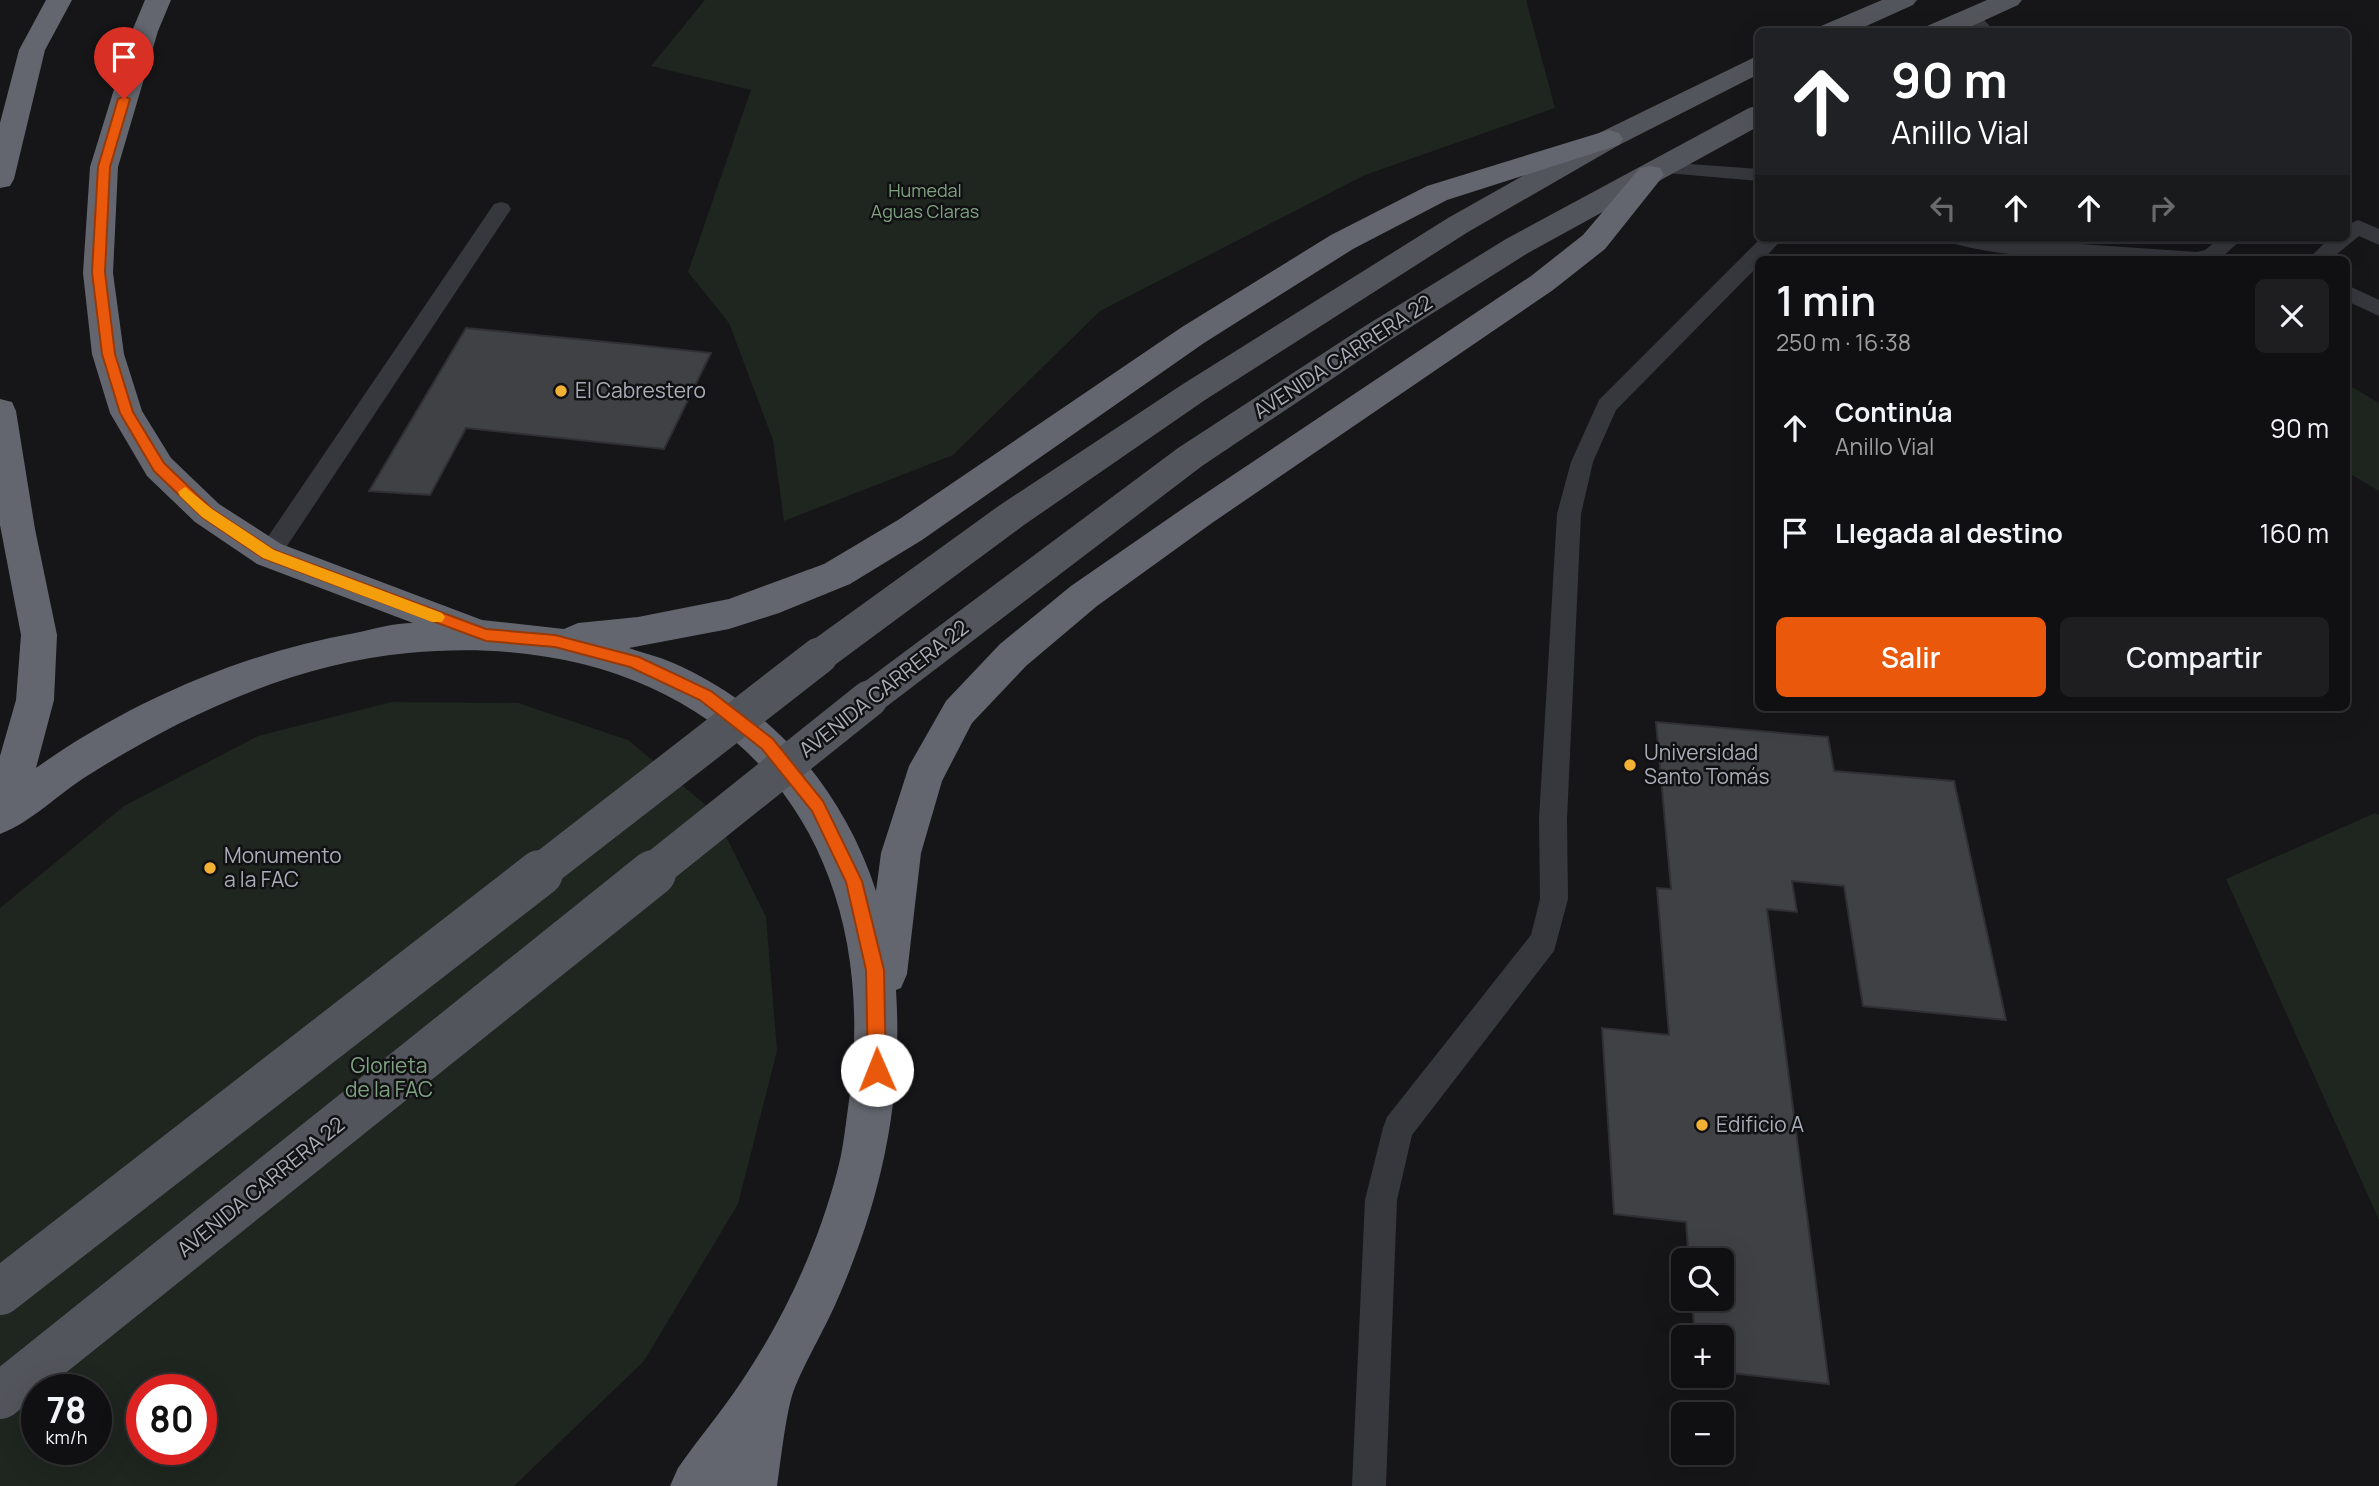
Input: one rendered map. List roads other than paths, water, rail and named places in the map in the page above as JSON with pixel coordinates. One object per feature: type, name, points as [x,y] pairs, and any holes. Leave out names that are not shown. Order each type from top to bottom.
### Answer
[{"type":"highway","points":[[0,179],[32,50],[59,0]]},
{"type":"highway","points":[[158,0],[145,32],[104,167],[98,272],[108,354],[126,413],[159,467],[207,513],[268,554],[486,635]]},
{"type":"highway","points":[[555,641],[638,632],[710,619],[766,603],[837,574],[910,530],[1193,335],[1342,242],[1437,193],[1609,139]]},
{"type":"highway","points":[[696,1486],[772,1380],[826,1273],[861,1168],[877,1070],[890,932],[901,853],[923,778],[960,712],[1013,655],[1084,596],[1200,514],[1542,283],[1594,242],[1656,172]]},
{"type":"highway","points":[[0,411],[38,635],[35,700],[2,814]]},
{"type":"highway","points":[[2,814],[73,764],[142,723],[212,690],[282,665],[352,647],[420,637],[486,635],[555,641],[634,661],[705,696],[767,744],[818,806],[854,881],[875,970],[877,1070]]},
{"type":"highway","points":[[751,1486],[772,1380]]},
{"type":"main road","points":[[1839,28],[1904,0]]},
{"type":"main road","points":[[1958,28],[1979,24],[2009,0]]},
{"type":"main road","points":[[0,1292],[820,656],[1012,515],[1194,392],[1458,225],[1609,139],[1755,65]]},
{"type":"main road","name":"AVENIDA CARRERA 22","points":[[0,1396],[869,699],[1190,457],[1517,246],[1755,116]]},
{"type":"lane","points":[[1656,172],[1755,175]]},
{"type":"lane","points":[[268,554],[501,209]]},
{"type":"lane","points":[[2350,231],[2358,227],[2379,238]]},
{"type":"lane","points":[[1755,256],[1769,242]]},
{"type":"lane","points":[[1977,242],[2153,256]]},
{"type":"lane","points":[[2208,256],[2228,242]]},
{"type":"lane","points":[[2321,256],[2334,242]]},
{"type":"lane","points":[[1369,1486],[1381,1200],[1398,1128],[1544,941],[1554,899],[1553,819],[1569,514],[1582,462],[1607,406],[1755,256]]},
{"type":"lane","points":[[2350,294],[2379,309]]},
{"type":"place","name":"El Cabrestero","points":[[561,391]]},
{"type":"place","name":"Universidad Santo Tomás","points":[[1630,765]]},
{"type":"place","name":"Monumento a la FAC","points":[[210,868]]},
{"type":"place","name":"Edificio A","points":[[1702,1125]]},
{"type":"park label","name":"Humedal Aguas Claras","points":[[925,201]]},
{"type":"park label","name":"Glorieta de la FAC","points":[[389,1078]]}]
